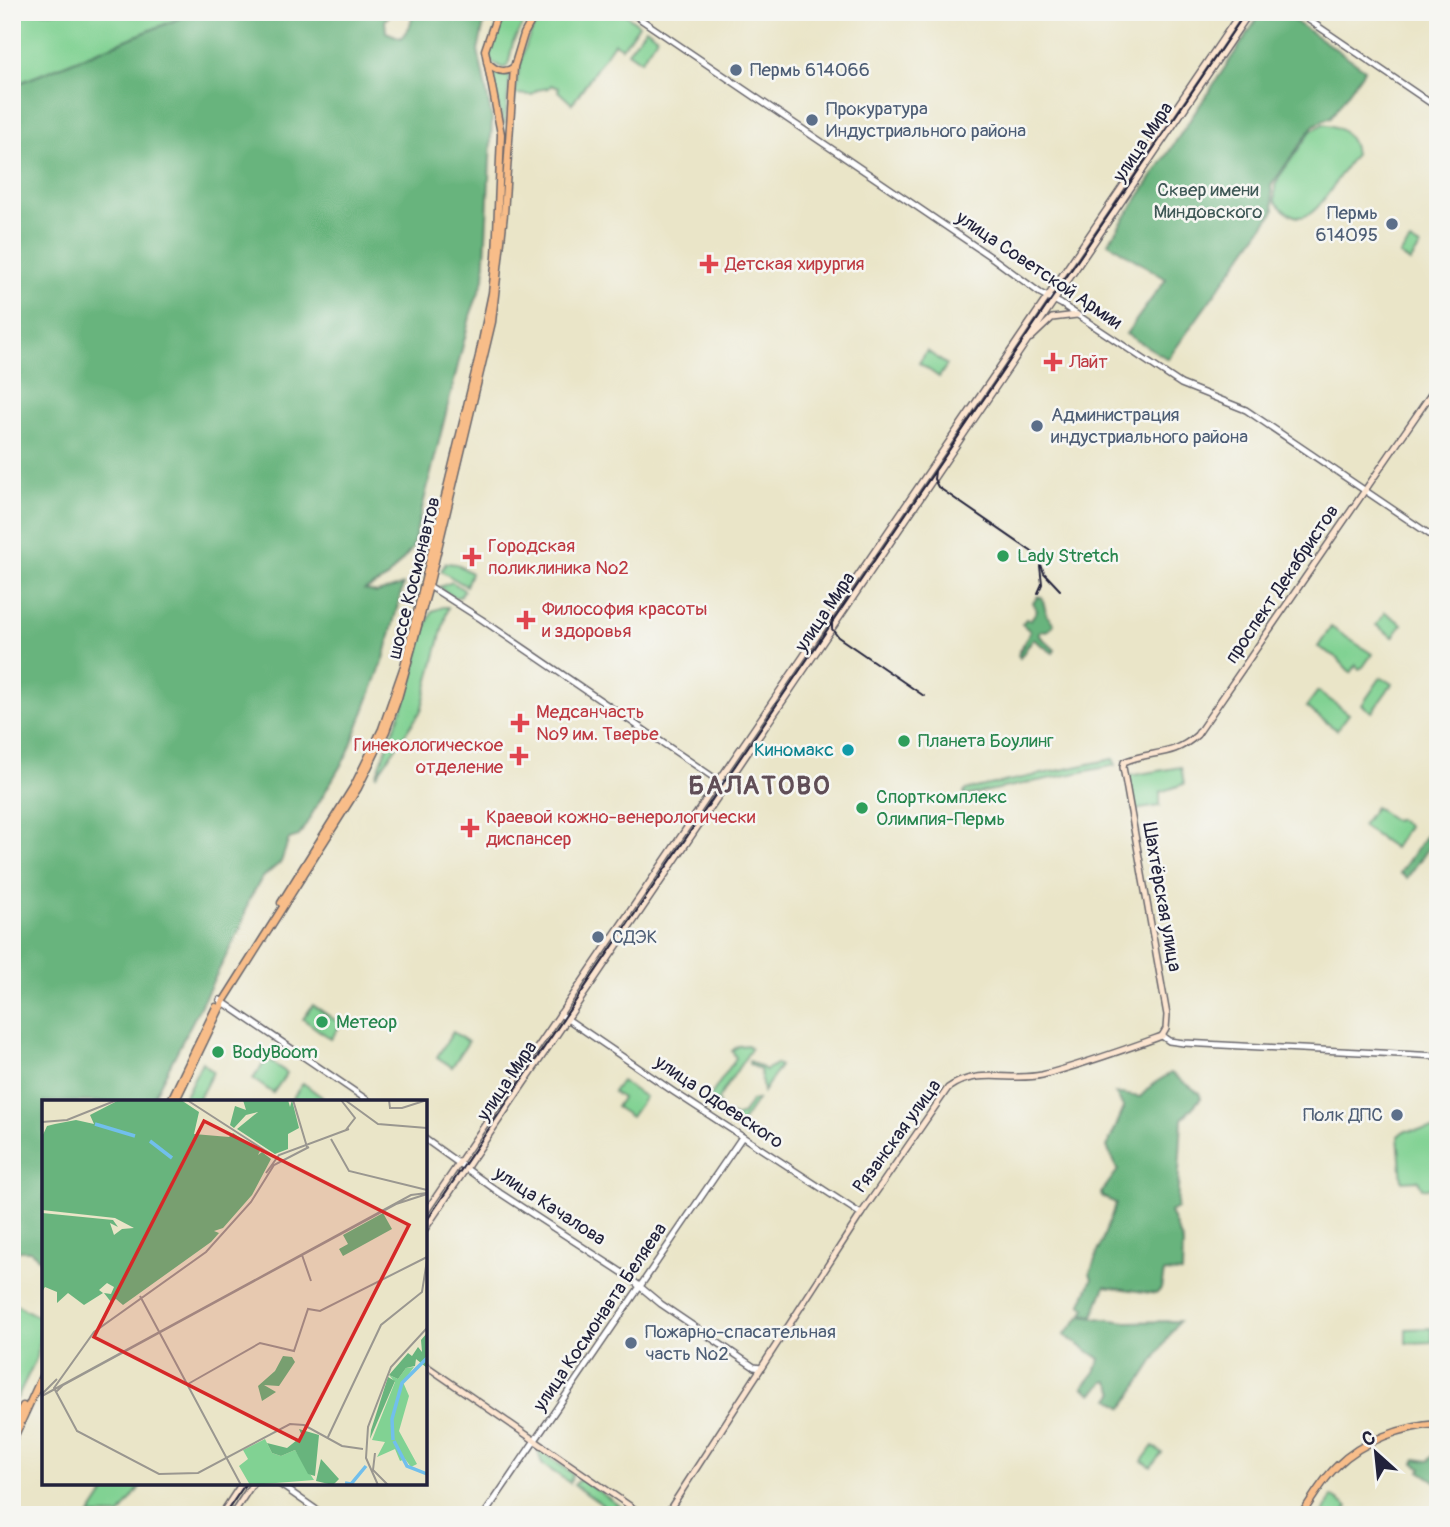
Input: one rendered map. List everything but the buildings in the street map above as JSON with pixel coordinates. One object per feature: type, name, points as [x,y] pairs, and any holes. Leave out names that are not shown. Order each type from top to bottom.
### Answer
[{"type":"main road","name":"шоссе Космонавтов","points":[[426,584],[492,293],[501,134],[486,61],[487,38],[496,12]]},
{"type":"main road","name":"шоссе Космонавтов","points":[[173,1100],[222,1001],[337,815],[369,755],[394,697],[426,584],[492,322],[505,206],[514,67],[521,42],[536,12]]},
{"type":"main road","name":"улица Мира","points":[[427,1210],[1241,12]]},
{"type":"main road","name":"улица Мира","points":[[427,1226],[1250,12]]},
{"type":"main road","points":[[486,61],[498,70],[509,71],[514,67]]},
{"type":"main road","points":[[1028,340],[1037,334],[1047,320],[1077,316]]},
{"type":"main road","name":"проспект Декабристов","points":[[1124,762],[1171,752],[1196,735],[1438,384]]},
{"type":"main road","name":"Шахтёрская улица","points":[[1124,762],[1167,1015],[1166,1029],[1162,1037]]},
{"type":"main road","name":"Рязанская улица","points":[[666,1515],[861,1214],[948,1088],[973,1076],[1042,1075],[1162,1037]]},
{"type":"main road","points":[[427,1366],[643,1515]]},
{"type":"main road","points":[[12,1427],[42,1367]]},
{"type":"main road","points":[[12,1442],[42,1376]]},
{"type":"main road","points":[[1301,1515],[1329,1475],[1355,1452],[1396,1432],[1438,1424]]},
{"type":"main road","points":[[221,1515],[241,1485]]},
{"type":"main road","points":[[232,1515],[252,1485]]},
{"type":"street","name":"улица Советской Армии","points":[[630,12],[1047,297],[1181,384],[1243,408],[1438,540]]},
{"type":"street","points":[[1297,12],[1438,108]]},
{"type":"street","points":[[426,584],[726,786]]},
{"type":"street","points":[[222,1001],[367,1100]]},
{"type":"street","name":"улица Одоевского","points":[[560,1014],[861,1214]]},
{"type":"street","name":"Рязанская улица","points":[[1162,1037],[1184,1043],[1438,1056]]},
{"type":"street","name":"улица Космонавта Беляева","points":[[484,1515],[742,1137]]},
{"type":"street","name":"улица Качалова","points":[[427,1140],[499,1193],[639,1286],[661,1304],[754,1367],[761,1368]]},
{"type":"street","points":[[281,1485],[324,1515]]},
{"type":"green space","points":[[12,12],[188,12],[188,15],[12,86]]},
{"type":"green space","points":[[188,12],[393,12],[385,20],[386,32],[401,38],[410,26],[413,12],[485,19],[478,50],[492,119],[484,279],[471,313],[412,549],[386,579],[365,590],[377,593],[403,585],[384,659],[347,755],[299,836],[289,839],[281,862],[262,878],[249,900],[241,927],[152,1100],[42,1100],[42,1260],[30,1251],[14,1251],[12,1254],[12,86],[188,15]]},
{"type":"green space","points":[[503,12],[530,12],[513,42],[508,66],[503,68],[491,62],[488,50]]},
{"type":"green space","points":[[543,12],[623,12],[639,25],[622,48],[614,43],[572,104],[558,91],[559,88],[551,85],[532,95],[515,94],[524,51]]},
{"type":"green space","name":"Сквер имени Миндовского","points":[[1262,12],[1281,12],[1365,69],[1331,117],[1314,125],[1271,186],[1274,211],[1168,359],[1126,334],[1166,279],[1108,243]]},
{"type":"green space","points":[[646,28],[657,37],[641,61],[628,52]]},
{"type":"green space","points":[[490,71],[510,75],[503,124]]},
{"type":"green space","points":[[1323,124],[1345,133],[1352,142],[1355,154],[1318,207],[1306,216],[1292,215],[1275,201],[1275,186],[1311,131]]},
{"type":"green space","points":[[1410,241],[1420,247],[1410,262],[1400,255]]},
{"type":"green space","points":[[927,351],[947,365],[939,377],[919,363]]},
{"type":"green space","points":[[446,563],[456,564],[471,573],[466,586],[441,571]]},
{"type":"green space","points":[[452,582],[464,590],[460,597],[453,597],[439,587]]},
{"type":"green space","points":[[1038,596],[1042,598],[1047,615],[1054,624],[1049,630],[1039,632],[1039,635],[1055,650],[1053,653],[1033,639],[1020,658],[1018,655],[1030,631],[1022,624],[1026,619],[1030,620],[1037,611],[1033,603]]},
{"type":"green space","points":[[448,607],[421,711],[376,776],[411,685],[423,635],[432,611]]},
{"type":"green space","points":[[1385,612],[1402,624],[1393,637],[1376,625]]},
{"type":"green space","points":[[1331,627],[1372,654],[1363,667],[1359,669],[1356,665],[1351,673],[1335,656],[1318,647]]},
{"type":"green space","points":[[1381,677],[1392,684],[1372,712],[1362,705]]},
{"type":"green space","points":[[1318,691],[1349,714],[1337,730],[1306,707]]},
{"type":"green space","points":[[1113,759],[1116,765],[964,796],[966,790]]},
{"type":"green space","points":[[1181,767],[1184,784],[1160,792],[1160,806],[1133,810],[1128,776]]},
{"type":"green space","points":[[1375,807],[1395,821],[1397,819],[1408,826],[1394,848],[1362,826]]},
{"type":"green space","points":[[1428,832],[1436,838],[1407,878],[1400,873]]},
{"type":"green space","name":"Метеор","points":[[313,1005],[341,1024],[331,1039],[303,1019]]},
{"type":"green space","points":[[453,1032],[468,1042],[452,1067],[437,1057]]},
{"type":"green space","points":[[748,1045],[751,1049],[718,1099],[720,1111],[717,1113],[705,1104],[736,1058],[732,1051],[738,1046]]},
{"type":"green space","points":[[267,1059],[287,1073],[273,1093],[253,1079]]},
{"type":"green space","points":[[749,1061],[766,1070],[776,1064],[780,1066],[763,1092],[760,1070],[749,1064]]},
{"type":"green space","points":[[202,1062],[213,1072],[198,1100],[183,1100]]},
{"type":"green space","points":[[1171,1073],[1199,1093],[1201,1098],[1182,1119],[1177,1208],[1170,1212],[1183,1243],[1182,1273],[1164,1272],[1161,1289],[1156,1294],[1105,1286],[1093,1316],[1083,1314],[1086,1308],[1081,1304],[1092,1279],[1090,1273],[1116,1203],[1102,1197],[1101,1193],[1118,1170],[1107,1147],[1124,1108],[1115,1093],[1140,1097],[1153,1084]]},
{"type":"green space","points":[[621,1081],[645,1097],[631,1117],[616,1107],[622,1098],[613,1092]]},
{"type":"green space","points":[[303,1083],[322,1097],[320,1100],[291,1100]]},
{"type":"green space","points":[[757,1100],[738,1128],[720,1117],[722,1113],[736,1117],[742,1114],[752,1101]]},
{"type":"green space","points":[[1438,1129],[1438,1189],[1422,1188],[1418,1180],[1402,1181],[1398,1136],[1404,1131]]},
{"type":"green space","points":[[12,1302],[42,1319],[37,1357],[16,1400],[12,1400]]},
{"type":"green space","points":[[1081,1316],[1127,1322],[1179,1321],[1123,1408],[1110,1399],[1115,1392],[1108,1381],[1092,1394],[1083,1387],[1095,1372],[1100,1359],[1064,1335]]},
{"type":"green space","points":[[1432,1328],[1432,1342],[1406,1343],[1406,1329]]},
{"type":"green space","points":[[1153,1446],[1162,1453],[1151,1467],[1142,1461]]},
{"type":"green space","points":[[537,1448],[573,1474],[570,1483],[542,1464]]},
{"type":"green space","points":[[1434,1454],[1438,1454],[1438,1483],[1420,1471],[1422,1468],[1414,1463],[1416,1459],[1429,1461]]},
{"type":"green space","points":[[580,1479],[632,1515],[617,1515],[574,1485]]},
{"type":"green space","points":[[110,1485],[141,1485],[120,1515],[90,1515]]},
{"type":"green space","points":[[1332,1496],[1348,1507],[1342,1515],[1322,1515]]},
{"type":"tram line","points":[[427,1220],[1246,12]]},
{"type":"tram line","points":[[935,471],[934,479],[938,487],[1038,556],[1044,573],[1060,590]]},
{"type":"tram line","points":[[1038,593],[1042,584],[1040,566]]},
{"type":"tram line","points":[[832,618],[832,629],[838,637],[924,696]]},
{"type":"tram line","points":[[224,1515],[245,1485]]},
{"type":"place","name":"Пермь 614066","points":[[736,70]]},
{"type":"place","name":"Прокуратура Индустриального района","points":[[812,120]]},
{"type":"place","name":"Пермь 614095","points":[[1392,224]]},
{"type":"place","name":"Детская хирургия","points":[[709,264]]},
{"type":"place","name":"Лайт","points":[[1053,362]]},
{"type":"place","name":"Администрация индустриального района","points":[[1037,426]]},
{"type":"place","name":"Lady Stretch","points":[[1003,556]]},
{"type":"place","name":"Городская поликлиника №2","points":[[472,557]]},
{"type":"place","name":"Философия красоты и здоровья","points":[[526,620]]},
{"type":"place","name":"Медсанчасть №9 им. Тверье","points":[[520,723]]},
{"type":"place","name":"Планета Боулинг","points":[[904,741]]},
{"type":"place","name":"Киномакс","points":[[848,750]]},
{"type":"place","name":"Гинекологическое отделение","points":[[519,756]]},
{"type":"place","name":"Спорткомплекс Олимпия-Пермь","points":[[862,808]]},
{"type":"place","name":"Краевой кожно-венерологически диспансер","points":[[470,828]]},
{"type":"place","name":"СДЭК","points":[[598,937]]},
{"type":"place","name":"Метеор","points":[[322,1022]]},
{"type":"place","name":"BodyBoom","points":[[218,1052]]},
{"type":"place","name":"Полк ДПС","points":[[1397,1115]]},
{"type":"place","name":"Пожарно-спасательная часть №2","points":[[631,1343]]},
{"type":"district","name":"БАЛАТОВО","points":[[760,786]]}]
